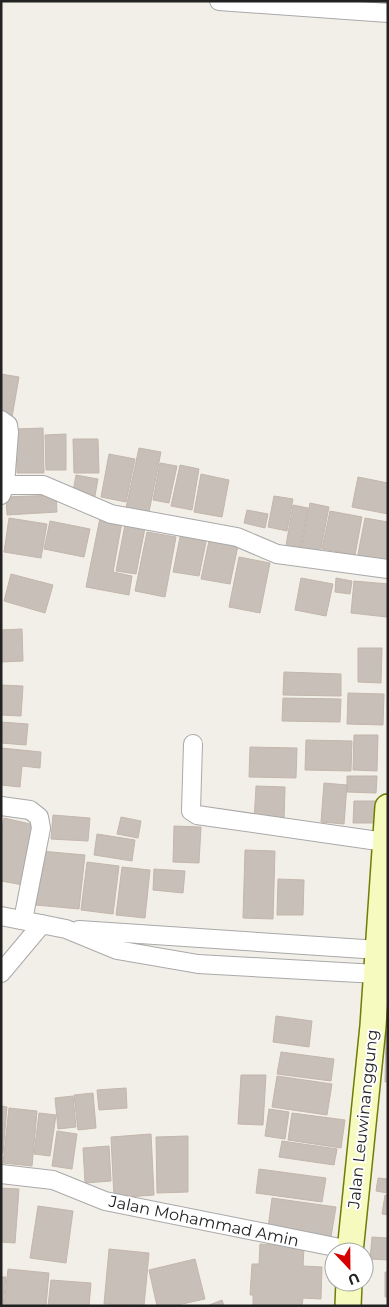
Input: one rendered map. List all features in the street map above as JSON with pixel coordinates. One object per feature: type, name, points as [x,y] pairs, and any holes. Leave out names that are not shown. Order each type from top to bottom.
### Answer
[{"type":"main road","name":"Jalan Leuwinanggung","points":[[351,1242],[380,1026],[378,962],[388,807]]},
{"type":"main road","points":[[348,1306],[349,1292]]},
{"type":"street","points":[[219,1],[388,13]]},
{"type":"street","points":[[1,420],[8,425],[9,432],[3,490],[43,485],[111,514],[236,537],[278,554],[388,569]]},
{"type":"street","points":[[193,744],[190,812],[197,815],[385,842]]},
{"type":"street","points":[[1,806],[30,810],[39,817],[40,822],[41,828],[23,920]]},
{"type":"street","points":[[1,916],[66,929],[378,962]]},
{"type":"street","points":[[1,973],[42,924]]},
{"type":"street","points":[[66,929],[117,950],[198,964],[378,962]]},
{"type":"street","name":"Jalan Mohammad Amin","points":[[1,1174],[53,1180],[105,1201],[324,1246]]},
{"type":"building","points":[[358,1],[388,1],[388,9],[358,8]]},
{"type":"building","points":[[1,374],[19,377],[12,417],[1,415]]},
{"type":"building","points":[[43,428],[44,473],[17,473],[16,429]]},
{"type":"building","points":[[66,434],[66,470],[46,470],[45,435]]},
{"type":"building","points":[[73,439],[98,439],[99,473],[74,473]]},
{"type":"building","points":[[139,448],[161,452],[149,512],[126,508]]},
{"type":"building","points":[[109,454],[135,459],[126,502],[101,497]]},
{"type":"building","points":[[160,463],[177,466],[169,503],[153,500]]},
{"type":"building","points":[[180,465],[199,469],[192,510],[171,506]]},
{"type":"building","points":[[201,474],[229,480],[222,517],[194,512]]},
{"type":"building","points":[[76,475],[98,479],[94,501],[72,497]]},
{"type":"building","points":[[358,477],[388,483],[388,514],[352,507]]},
{"type":"building","points":[[56,495],[57,512],[7,515],[6,497]]},
{"type":"building","points":[[274,496],[293,499],[287,531],[268,527]]},
{"type":"building","points":[[310,503],[329,507],[320,553],[301,549]]},
{"type":"building","points":[[293,505],[308,508],[299,554],[285,551]]},
{"type":"building","points":[[247,510],[268,514],[265,528],[244,523]]},
{"type":"building","points":[[330,511],[362,517],[355,555],[322,549]]},
{"type":"building","points":[[9,518],[47,524],[41,558],[4,552]]},
{"type":"building","points":[[100,518],[122,522],[113,572],[132,576],[129,595],[86,587]]},
{"type":"building","points":[[365,518],[388,522],[388,564],[357,559]]},
{"type":"building","points":[[50,521],[90,529],[84,557],[44,549]]},
{"type":"building","points":[[125,525],[145,528],[136,574],[116,571]]},
{"type":"building","points":[[147,532],[176,537],[165,597],[135,591]]},
{"type":"building","points":[[181,532],[207,537],[199,576],[173,572]]},
{"type":"building","points":[[210,536],[239,541],[230,584],[201,579]]},
{"type":"building","points":[[239,557],[270,563],[260,613],[229,607]]},
{"type":"building","points":[[11,574],[53,585],[45,613],[4,601]]},
{"type":"building","points":[[301,578],[333,584],[326,616],[295,610]]},
{"type":"building","points":[[336,578],[352,581],[350,594],[335,592]]},
{"type":"building","points":[[354,581],[388,584],[387,617],[351,613]]},
{"type":"building","points":[[22,629],[23,661],[1,662],[1,630]]},
{"type":"building","points":[[358,648],[382,648],[381,683],[358,682]]},
{"type":"building","points":[[284,672],[341,674],[341,696],[283,695]]},
{"type":"building","points":[[1,685],[23,686],[21,716],[1,715]]},
{"type":"building","points":[[348,693],[384,694],[383,725],[347,724]]},
{"type":"building","points":[[283,698],[341,699],[340,722],[282,721]]},
{"type":"building","points":[[1,722],[28,724],[26,745],[1,743]]},
{"type":"building","points":[[354,735],[378,735],[377,771],[353,770]]},
{"type":"building","points":[[306,740],[352,741],[351,771],[305,770]]},
{"type":"building","points":[[250,747],[297,748],[296,778],[249,777]]},
{"type":"building","points":[[1,748],[41,752],[40,768],[22,766],[20,787],[1,785]]},
{"type":"building","points":[[347,776],[377,776],[376,793],[347,792]]},
{"type":"building","points":[[324,783],[347,785],[344,824],[321,822]]},
{"type":"building","points":[[256,786],[285,787],[284,822],[254,821]]},
{"type":"building","points":[[354,801],[379,801],[378,823],[353,823]]},
{"type":"building","points":[[53,815],[90,818],[88,841],[51,839]]},
{"type":"building","points":[[121,817],[141,821],[138,838],[117,834]]},
{"type":"building","points":[[4,818],[35,825],[23,885],[1,881],[1,833]]},
{"type":"building","points":[[174,826],[201,827],[199,863],[173,862]]},
{"type":"building","points":[[97,834],[135,840],[132,861],[94,855]]},
{"type":"building","points":[[245,850],[275,851],[273,919],[243,918]]},
{"type":"building","points":[[41,851],[85,855],[79,909],[36,905]]},
{"type":"building","points":[[87,862],[119,866],[113,914],[81,910]]},
{"type":"building","points":[[122,867],[150,870],[145,918],[116,915]]},
{"type":"building","points":[[154,869],[185,871],[183,893],[153,890]]},
{"type":"building","points":[[278,879],[304,880],[303,915],[277,915]]},
{"type":"building","points":[[276,1016],[312,1021],[309,1047],[273,1042]]},
{"type":"building","points":[[386,1032],[388,1032],[388,1082],[385,1082]]},
{"type":"building","points":[[281,1052],[334,1059],[331,1081],[277,1074]]},
{"type":"building","points":[[241,1075],[266,1075],[263,1125],[238,1124]]},
{"type":"building","points":[[277,1076],[332,1084],[327,1115],[272,1107]]},
{"type":"building","points":[[126,1088],[127,1108],[99,1110],[97,1090]]},
{"type":"building","points":[[93,1093],[96,1128],[78,1130],[74,1095]]},
{"type":"building","points":[[73,1096],[76,1127],[58,1129],[55,1098]]},
{"type":"building","points":[[1,1106],[7,1107],[3,1153],[1,1153]]},
{"type":"building","points":[[9,1108],[37,1111],[32,1166],[3,1163]]},
{"type":"building","points":[[269,1109],[289,1112],[285,1139],[265,1136]]},
{"type":"building","points":[[39,1113],[56,1115],[50,1156],[34,1154]]},
{"type":"building","points":[[292,1113],[345,1120],[341,1148],[288,1140]]},
{"type":"building","points":[[57,1131],[77,1134],[72,1169],[52,1166]]},
{"type":"building","points":[[151,1134],[154,1195],[114,1198],[111,1137]]},
{"type":"building","points":[[188,1136],[188,1192],[157,1193],[156,1137]]},
{"type":"building","points":[[282,1141],[337,1149],[334,1165],[279,1157]]},
{"type":"building","points":[[109,1146],[111,1181],[85,1183],[83,1148]]},
{"type":"building","points":[[259,1169],[326,1178],[322,1202],[256,1193]]},
{"type":"building","points":[[378,1178],[388,1179],[388,1193],[376,1191]]},
{"type":"building","points":[[1,1188],[19,1189],[15,1243],[1,1242]]},
{"type":"building","points":[[385,1195],[388,1195],[388,1215],[382,1214]]},
{"type":"building","points":[[272,1198],[336,1207],[331,1237],[268,1228]]},
{"type":"building","points":[[38,1206],[73,1211],[66,1263],[30,1258]]},
{"type":"building","points":[[372,1237],[388,1238],[388,1260],[374,1259],[374,1242],[372,1242]]},
{"type":"building","points":[[260,1244],[304,1247],[303,1266],[322,1267],[321,1299],[303,1298],[302,1306],[253,1306],[253,1295],[250,1295],[252,1264],[259,1264]]},
{"type":"building","points":[[109,1249],[149,1253],[144,1306],[104,1304]]},
{"type":"building","points":[[195,1259],[205,1299],[173,1306],[157,1306],[149,1270]]},
{"type":"building","points":[[8,1269],[49,1273],[46,1306],[4,1306]]},
{"type":"building","points":[[385,1272],[388,1272],[388,1297],[385,1297]]},
{"type":"building","points":[[1,1277],[6,1277],[3,1306],[1,1306]]},
{"type":"building","points":[[51,1280],[91,1283],[89,1306],[48,1306]]},
{"type":"building","points":[[222,1300],[224,1306],[207,1306]]}]
